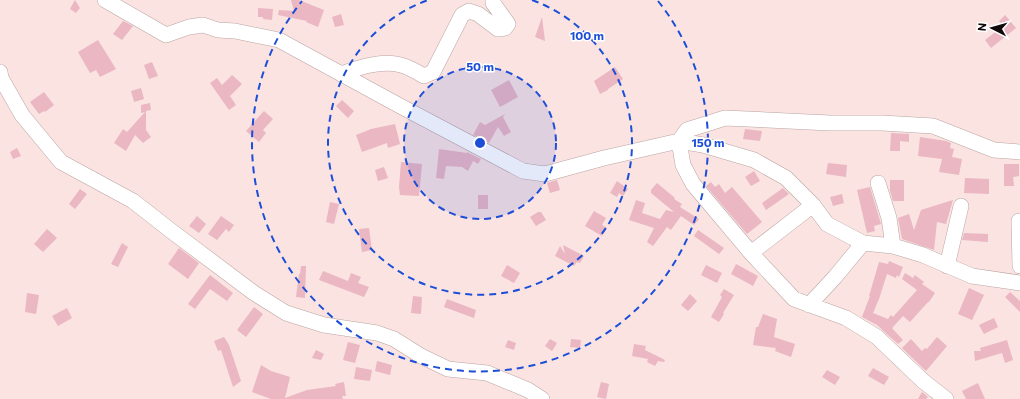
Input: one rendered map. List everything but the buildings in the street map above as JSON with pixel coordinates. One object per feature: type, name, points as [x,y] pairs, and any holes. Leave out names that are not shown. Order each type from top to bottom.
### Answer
[{"type":"street","points":[[104,0],[166,35],[190,27],[203,25],[218,30],[235,31],[279,40],[402,108],[523,171],[545,174],[604,158],[679,141],[703,145],[754,160],[786,178],[813,205],[827,224],[863,242],[893,246],[923,255],[972,276],[1020,283]]},
{"type":"street","points":[[341,74],[361,67],[386,63],[401,65],[424,76],[433,72],[462,15],[468,11],[478,14],[498,29],[505,28],[508,24],[493,3],[493,0]]},
{"type":"street","points":[[0,72],[22,115],[61,162],[133,201],[254,293],[286,313],[324,325],[377,333],[394,339],[421,356],[448,369],[487,373],[528,390],[542,399]]},
{"type":"street","points":[[946,399],[923,382],[877,337],[846,318],[794,298],[751,252],[693,184],[683,165],[679,141],[688,130],[724,118],[830,123],[882,122],[933,126],[994,150],[1020,152]]},
{"type":"street","points":[[878,184],[889,218],[893,246]]},
{"type":"street","points":[[751,252],[813,205]]},
{"type":"street","points":[[947,266],[962,206]]},
{"type":"street","points":[[1019,222],[1020,266]]},
{"type":"street","points":[[809,305],[835,277],[863,242]]}]
